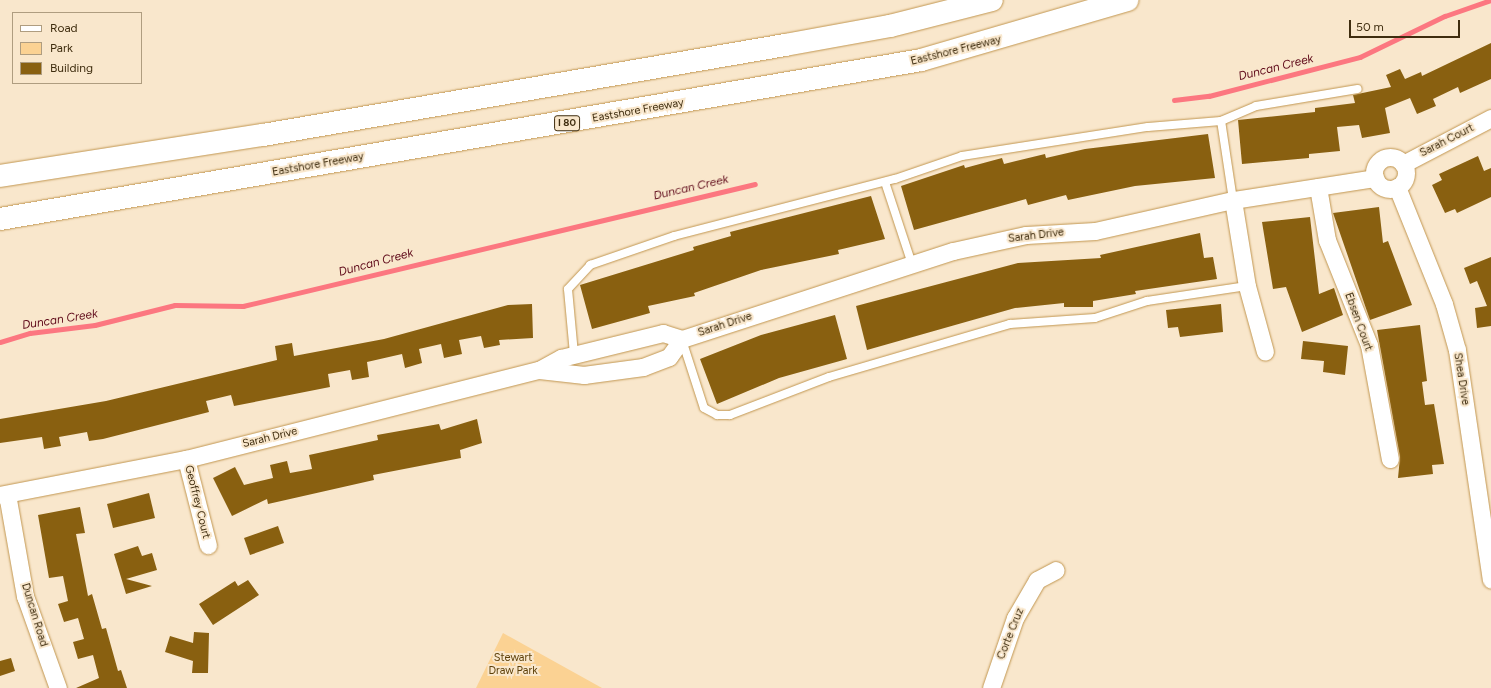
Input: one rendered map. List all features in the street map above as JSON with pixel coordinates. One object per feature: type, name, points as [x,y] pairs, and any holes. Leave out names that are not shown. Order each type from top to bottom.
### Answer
[{"type":"highway","points":[[0,176],[263,135],[785,46],[890,26],[992,0]]},
{"type":"highway","name":"Eastshore Freeway","points":[[0,219],[921,60],[1127,0]]},
{"type":"street","name":"Sarah Court","points":[[1403,164],[1491,118]]},
{"type":"street","points":[[1394,158],[1403,164],[1406,177],[1397,188],[1380,186],[1375,178],[1376,167],[1383,159],[1394,158]]},
{"type":"street","name":"Sarah Drive","points":[[3,495],[186,459],[539,370],[574,354],[618,347],[663,333],[682,339],[954,251],[1026,235],[1095,231],[1233,200],[1375,178]]},
{"type":"street","name":"Ebsen Court","points":[[1318,187],[1327,240],[1368,345],[1390,459]]},
{"type":"street","name":"Shea Drive","points":[[1397,188],[1444,304],[1457,350],[1491,580]]},
{"type":"street","points":[[1233,200],[1247,286],[1265,352]]},
{"type":"street","name":"Sarah Drive","points":[[539,370],[584,375],[643,367],[669,357],[682,339]]},
{"type":"street","name":"Geoffrey Court","points":[[186,459],[208,545]]},
{"type":"street","name":"Duncan Road","points":[[3,495],[26,596],[58,688]]},
{"type":"street","name":"Corte Cruz","points":[[991,688],[1015,618],[1037,580],[1056,570]]},
{"type":"lane","points":[[574,354],[568,289],[590,265],[674,236],[886,182],[962,156],[1148,127],[1221,121],[1256,106],[1358,89]]},
{"type":"lane","points":[[1221,121],[1233,200]]},
{"type":"lane","points":[[886,182],[912,264]]},
{"type":"lane","points":[[682,339],[704,408],[717,415],[730,415],[829,377],[1010,324],[1095,318],[1147,301],[1247,286]]},
{"type":"green space","name":"Stewart Draw Park","points":[[503,633],[602,688],[476,688]]},
{"type":"building","points":[[1491,43],[1491,79],[1460,93],[1458,87],[1433,99],[1436,106],[1417,114],[1410,98],[1385,108],[1390,133],[1362,138],[1359,125],[1337,127],[1340,151],[1309,154],[1309,158],[1242,164],[1238,120],[1315,112],[1315,108],[1355,103],[1353,95],[1391,87],[1386,75],[1400,69],[1405,79],[1421,72],[1422,76]]},
{"type":"building","points":[[1208,134],[1215,178],[1135,186],[1068,200],[1066,195],[1028,205],[1026,199],[914,230],[901,186],[964,165],[965,168],[1002,158],[1004,164],[1045,154],[1046,158],[1085,149]]},
{"type":"building","points":[[1478,156],[1484,171],[1491,168],[1491,197],[1457,213],[1455,209],[1445,213],[1432,185],[1442,180],[1439,174]]},
{"type":"building","points":[[871,196],[885,239],[838,250],[839,254],[761,270],[694,293],[695,296],[648,306],[650,313],[592,329],[580,285],[694,250],[693,247],[731,236],[730,232]]},
{"type":"building","points":[[1379,207],[1383,243],[1388,241],[1412,305],[1370,320],[1333,213]]},
{"type":"building","points":[[1310,217],[1319,294],[1334,288],[1343,315],[1302,332],[1286,287],[1273,289],[1262,222]]},
{"type":"building","points":[[1200,233],[1204,258],[1213,257],[1217,279],[1135,291],[1136,294],[1093,301],[1093,307],[1064,307],[1064,303],[1015,308],[867,350],[856,306],[1018,263],[1101,258],[1100,255]]},
{"type":"building","points":[[1491,257],[1491,326],[1477,328],[1475,308],[1487,306],[1477,281],[1470,284],[1464,268]]},
{"type":"building","points":[[532,304],[533,338],[499,340],[500,345],[484,348],[481,336],[459,340],[462,354],[444,358],[441,344],[419,349],[422,363],[405,368],[402,354],[367,362],[369,377],[352,380],[350,370],[328,374],[330,387],[234,406],[231,395],[206,401],[209,412],[103,439],[89,441],[87,432],[59,437],[61,446],[44,449],[42,437],[0,443],[0,419],[106,401],[277,360],[275,346],[292,343],[294,356],[384,339],[508,305]]},
{"type":"building","points":[[1221,304],[1223,332],[1180,337],[1178,327],[1168,328],[1166,310]]},
{"type":"building","points":[[835,315],[847,359],[779,378],[717,404],[700,359],[761,335]]},
{"type":"building","points":[[1420,325],[1427,381],[1422,382],[1425,405],[1434,404],[1444,464],[1432,465],[1433,474],[1398,478],[1400,457],[1377,330]]},
{"type":"building","points":[[1303,341],[1348,346],[1345,375],[1323,372],[1324,361],[1301,359]]},
{"type":"building","points":[[477,419],[482,443],[460,450],[461,458],[373,475],[374,480],[268,504],[267,499],[232,516],[213,478],[235,467],[244,485],[273,478],[270,465],[287,461],[290,473],[312,469],[309,455],[378,440],[377,435],[439,424],[441,430]]},
{"type":"building","points":[[149,493],[155,518],[113,528],[107,504]]},
{"type":"building","points":[[80,507],[85,533],[76,534],[88,596],[92,594],[102,629],[106,628],[118,671],[121,670],[127,688],[76,688],[99,678],[93,655],[78,659],[73,642],[84,639],[78,618],[64,622],[58,604],[68,601],[63,576],[49,578],[38,515]]},
{"type":"building","points":[[278,526],[284,543],[250,555],[244,538]]},
{"type":"building","points":[[138,546],[142,556],[152,553],[157,570],[126,579],[152,586],[126,594],[114,554]]},
{"type":"building","points":[[248,580],[259,595],[213,625],[199,604],[235,581],[238,586]]},
{"type":"building","points":[[194,632],[209,633],[208,673],[192,673],[193,661],[165,652],[170,636],[193,643]]},
{"type":"building","points":[[11,658],[15,671],[0,676],[0,661]]},
{"type":"waterway","name":"Duncan Creek","points":[[1174,100],[1209,96],[1360,57],[1445,16],[1491,0]]},
{"type":"waterway","name":"Duncan Creek","points":[[0,342],[30,333],[95,325],[175,305],[243,306],[755,184]]}]
